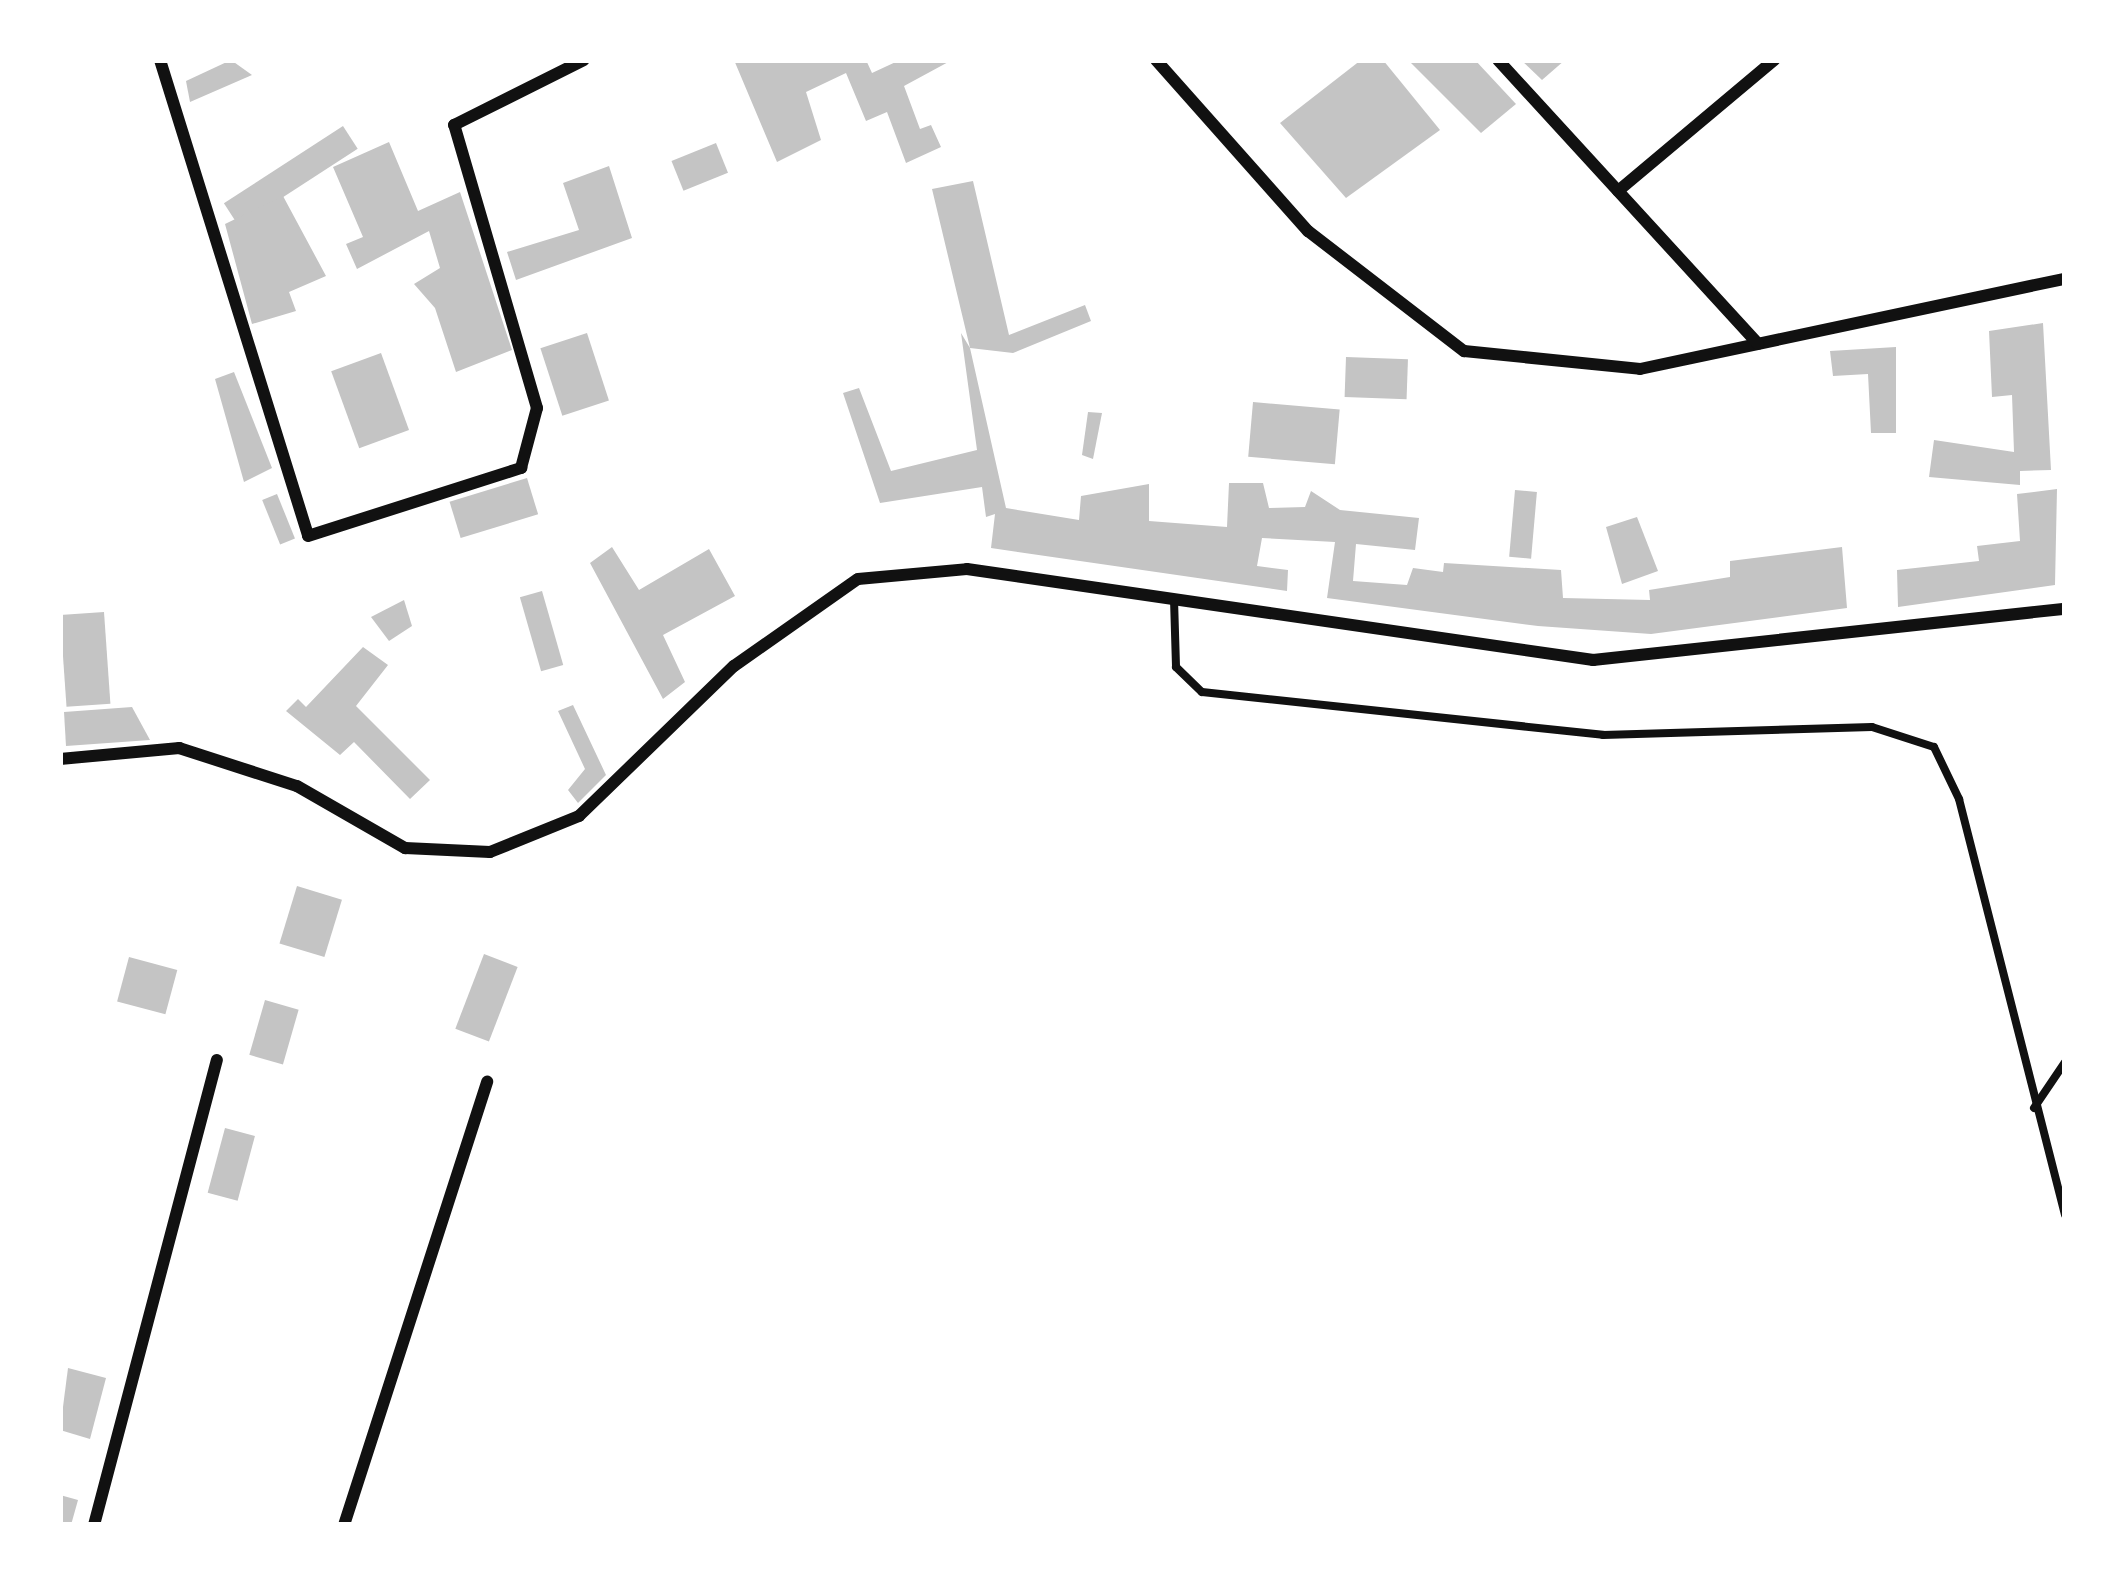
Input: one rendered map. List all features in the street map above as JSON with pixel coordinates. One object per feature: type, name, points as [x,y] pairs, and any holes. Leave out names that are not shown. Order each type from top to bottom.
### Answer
[{"type":"street","points":[[160,60],[308,536],[521,468],[537,408],[454,125],[584,60]]},
{"type":"street","points":[[1156,60],[1308,231],[1464,351],[1640,369],[2065,279]]},
{"type":"street","points":[[1498,60],[1758,344]]},
{"type":"street","points":[[1618,191],[1774,60]]},
{"type":"street","points":[[60,759],[179,748],[297,786],[405,848],[490,853],[579,816],[734,665],[858,579],[967,569],[1593,660],[2065,609]]},
{"type":"street","points":[[94,1525],[217,1060]]},
{"type":"street","points":[[344,1525],[488,1081]]},
{"type":"lane","points":[[1174,599],[1176,667],[1202,692],[1603,735],[1872,727],[1934,747],[1959,799],[2034,1108],[2065,1215]]},
{"type":"lane","points":[[2034,1108],[2065,1062]]},
{"type":"building","points":[[231,60],[252,75],[190,102],[186,81]]},
{"type":"building","points":[[734,60],[866,60],[872,73],[900,60],[952,60],[904,86],[920,129],[931,125],[941,147],[906,163],[887,112],[866,121],[846,73],[806,92],[821,140],[777,162]]},
{"type":"building","points":[[1361,60],[1383,60],[1440,130],[1346,198],[1280,123]]},
{"type":"building","points":[[1408,60],[1475,60],[1516,104],[1481,133]]},
{"type":"building","points":[[1521,60],[1565,60],[1542,80]]},
{"type":"building","points":[[343,126],[358,149],[239,226],[224,203]]},
{"type":"building","points":[[389,142],[418,211],[460,192],[512,350],[456,372],[435,308],[414,284],[440,268],[429,231],[357,269],[346,244],[363,237],[333,167]]},
{"type":"building","points":[[716,143],[728,173],[683,191],[671,161]]},
{"type":"building","points":[[609,166],[632,238],[516,280],[507,252],[579,230],[563,183]]},
{"type":"building","points":[[973,181],[1009,335],[1085,305],[1091,321],[1013,353],[970,348],[932,189]]},
{"type":"building","points":[[283,196],[326,276],[289,292],[296,311],[252,324],[225,224]]},
{"type":"building","points":[[2043,323],[2051,470],[2020,471],[2020,485],[1929,477],[1934,440],[2014,452],[2012,395],[1992,397],[1989,331]]},
{"type":"building","points":[[587,333],[609,401],[562,416],[540,348]]},
{"type":"building","points":[[961,333],[970,348],[1006,508],[1079,520],[1081,496],[1149,484],[1149,521],[1227,527],[1229,483],[1263,483],[1269,508],[1305,507],[1311,491],[1340,510],[1419,518],[1415,550],[1356,544],[1353,581],[1407,585],[1413,568],[1443,572],[1444,563],[1561,570],[1563,598],[1650,600],[1649,590],[1730,577],[1730,561],[1842,547],[1847,608],[1651,634],[1538,626],[1327,598],[1335,542],[1262,538],[1257,566],[1288,570],[1287,591],[991,548],[995,514],[986,517],[982,487],[880,503],[843,393],[859,388],[891,471],[977,450]]},
{"type":"building","points":[[1896,347],[1896,433],[1871,433],[1868,374],[1833,376],[1830,351]]},
{"type":"building","points":[[381,353],[409,430],[359,448],[331,371]]},
{"type":"building","points":[[1346,357],[1408,359],[1407,399],[1345,397]]},
{"type":"building","points":[[234,372],[272,468],[244,482],[215,379]]},
{"type":"building","points":[[1253,402],[1340,410],[1335,464],[1248,457]]},
{"type":"building","points":[[1088,412],[1102,413],[1093,459],[1082,455]]},
{"type":"building","points":[[527,478],[538,514],[461,538],[450,502]]},
{"type":"building","points":[[2057,489],[2055,585],[1898,607],[1897,570],[1979,561],[1977,546],[2020,541],[2017,494]]},
{"type":"building","points":[[1515,490],[1537,492],[1531,559],[1509,557]]},
{"type":"building","points":[[277,494],[295,539],[280,544],[262,500]]},
{"type":"building","points":[[1637,517],[1658,571],[1622,584],[1606,527]]},
{"type":"building","points":[[612,547],[639,590],[709,549],[735,596],[663,635],[685,682],[663,699],[590,563]]},
{"type":"building","points":[[542,591],[563,665],[541,671],[520,597]]},
{"type":"building","points":[[404,600],[412,626],[389,641],[371,617]]},
{"type":"building","points":[[104,612],[110,704],[67,707],[60,615]]},
{"type":"building","points":[[363,647],[388,665],[356,706],[430,780],[410,799],[354,742],[340,755],[286,711],[298,699],[306,707]]},
{"type":"building","points":[[573,705],[606,775],[578,803],[568,790],[585,769],[558,711]]},
{"type":"building","points":[[132,707],[150,740],[66,746],[64,712]]},
{"type":"building","points":[[297,886],[342,900],[324,957],[279,943]]},
{"type":"building","points":[[484,954],[518,967],[489,1042],[455,1029]]},
{"type":"building","points":[[129,957],[177,970],[165,1014],[117,1001]]},
{"type":"building","points":[[265,1000],[299,1010],[283,1064],[249,1055]]},
{"type":"building","points":[[225,1128],[255,1136],[238,1201],[208,1193]]},
{"type":"building","points":[[68,1368],[106,1378],[90,1439],[60,1430]]},
{"type":"building","points":[[60,1495],[78,1500],[71,1525],[60,1525]]}]
